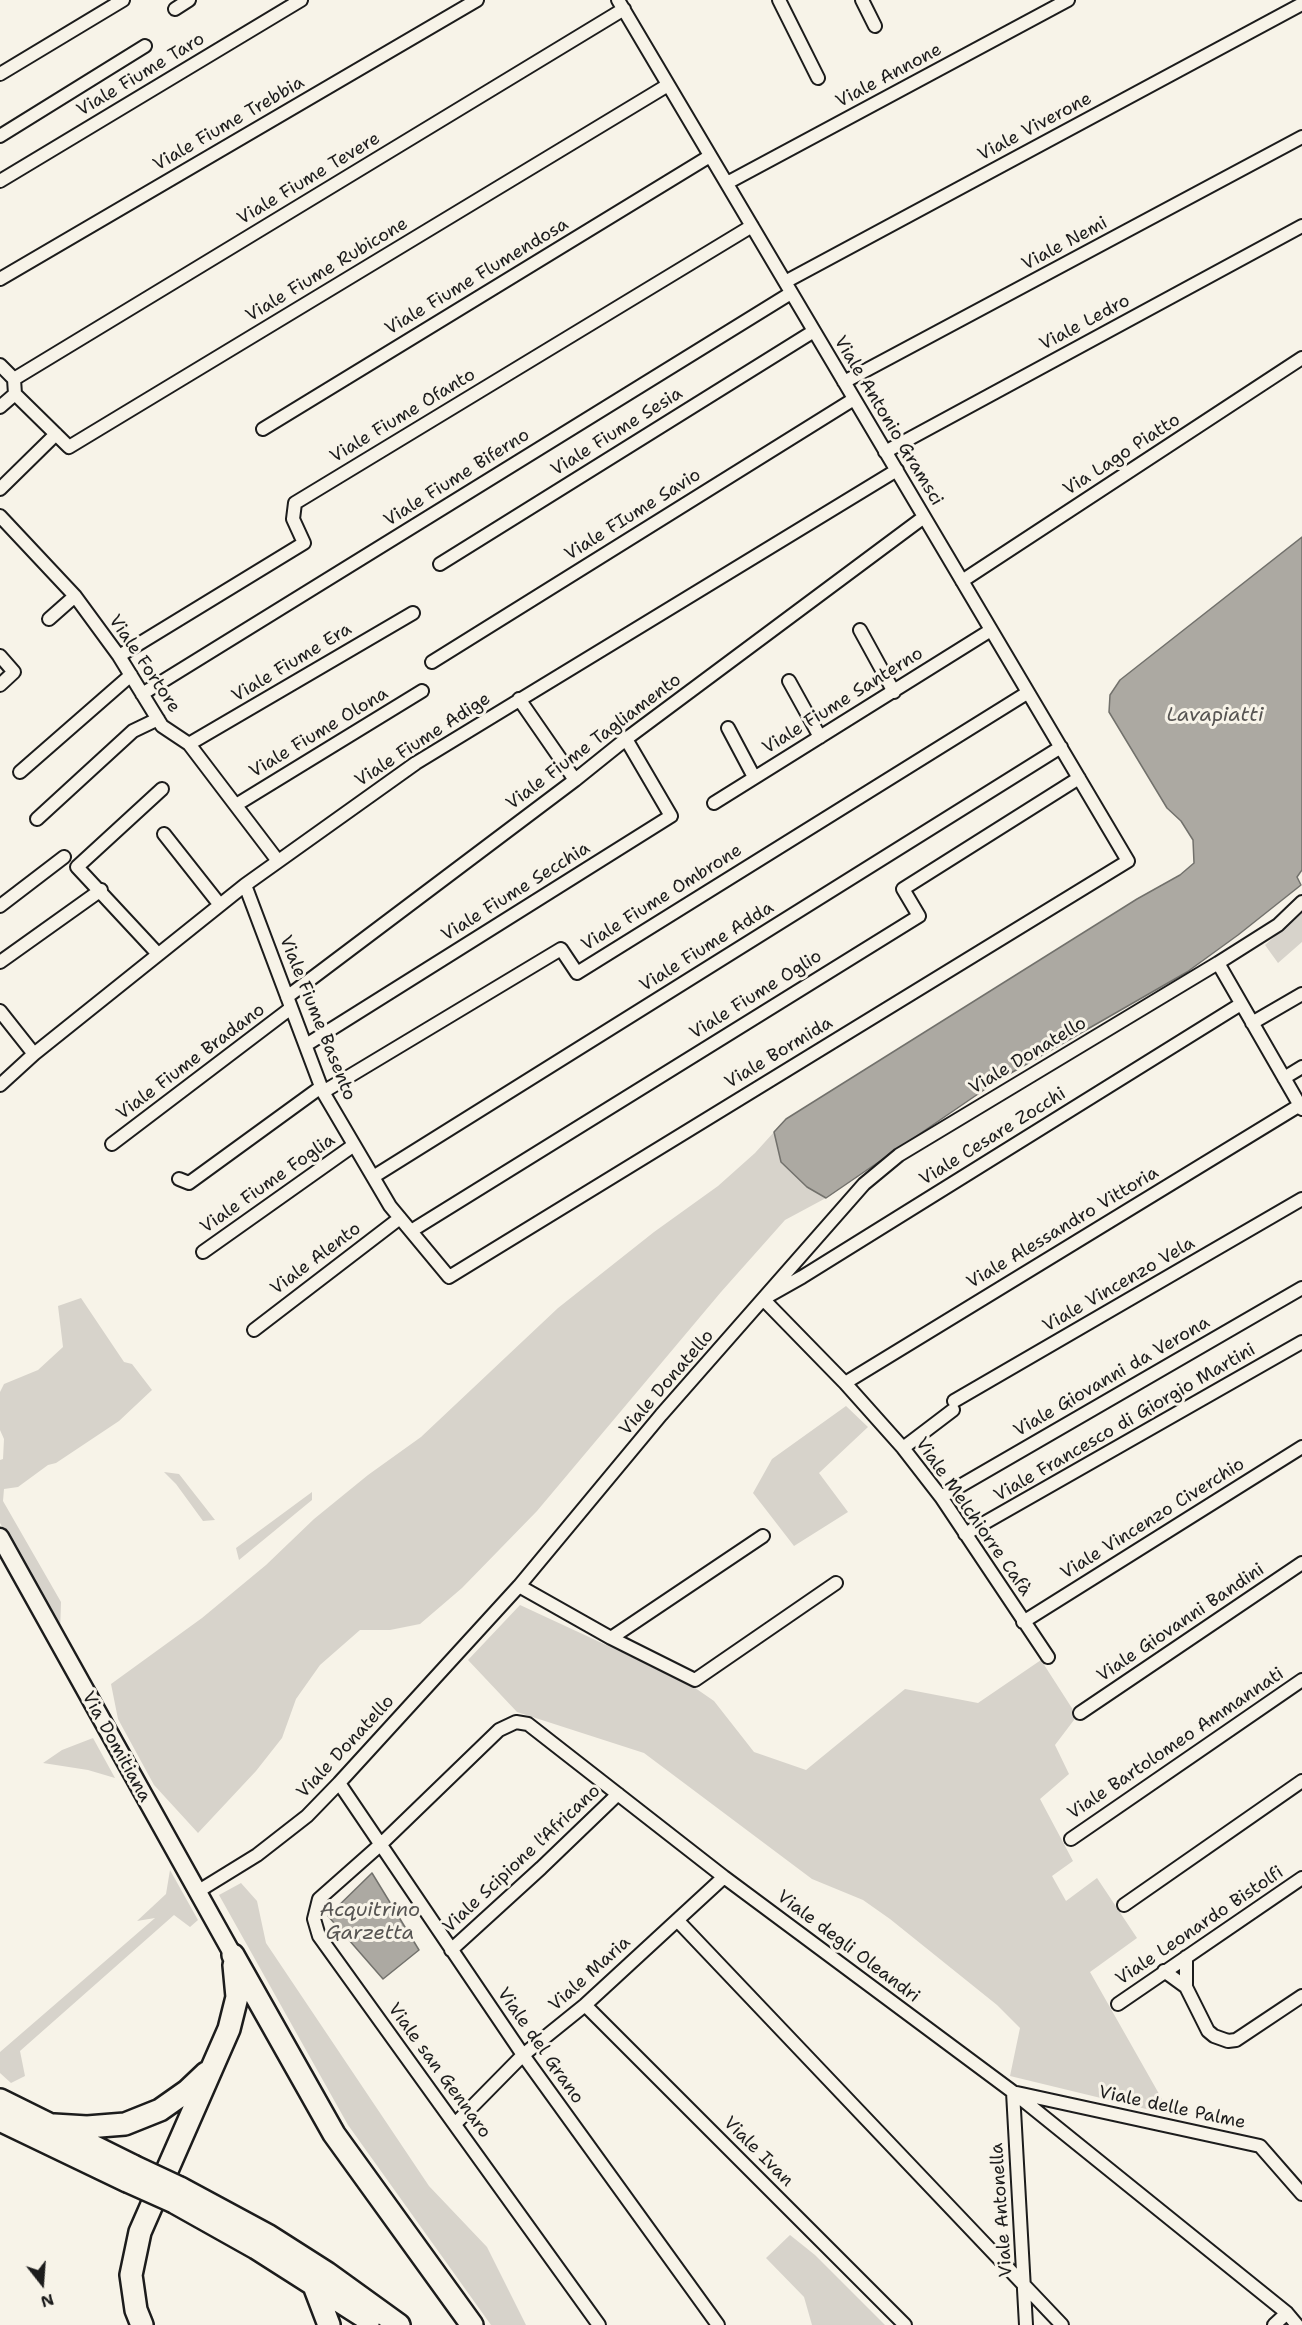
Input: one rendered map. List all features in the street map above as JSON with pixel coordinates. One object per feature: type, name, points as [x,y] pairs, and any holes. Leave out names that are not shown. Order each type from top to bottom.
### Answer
[{"type":"highway","points":[[142,2325],[136,2310],[131,2275],[140,2232],[229,2029],[237,1996],[233,1955]]},
{"type":"highway","points":[[233,1955],[334,2134],[472,2325]]},
{"type":"highway","points":[[54,2125],[87,2127],[125,2124],[160,2110],[187,2091],[215,2065]]},
{"type":"highway","points":[[0,2100],[54,2125],[130,2173]]},
{"type":"highway","points":[[0,2120],[130,2173],[269,2236],[327,2273],[399,2325]]},
{"type":"highway","points":[[177,2195],[377,2325]]},
{"type":"highway","points":[[313,2283],[329,2325]]},
{"type":"street","points":[[0,74],[123,0]]},
{"type":"street","points":[[175,9],[189,0]]},
{"type":"street","name":"Viale Fiume Taro","points":[[0,181],[301,0]]},
{"type":"street","name":"Viale Fiume Trebbia","points":[[0,279],[477,0]]},
{"type":"street","points":[[779,0],[818,78]]},
{"type":"street","points":[[862,0],[875,26]]},
{"type":"street","name":"Viale Annone","points":[[727,183],[1068,0]]},
{"type":"street","name":"Viale Antonio Gramsci","points":[[620,3],[1128,861]]},
{"type":"street","name":"Viale Fiume Tevere","points":[[14,379],[620,3]]},
{"type":"street","name":"Viale Viverone","points":[[788,287],[1302,4]]},
{"type":"street","points":[[0,136],[145,46]]},
{"type":"street","name":"Viale Fiume Rubicone","points":[[15,394],[69,447],[668,85]]},
{"type":"street","name":"Viale Nemi","points":[[844,382],[1302,137]]},
{"type":"street","name":"Viale Fiume Flumendosa","points":[[263,429],[710,156]]},
{"type":"street","name":"Viale Fiume Ofanto","points":[[119,656],[304,543],[293,519],[295,503],[752,226]]},
{"type":"street","name":"Viale Ledro","points":[[885,452],[1302,226]]},
{"type":"street","name":"Viale Fiume Biferno","points":[[142,694],[788,287]]},
{"type":"street","name":"Viale Fiume Sesia","points":[[440,564],[814,331]]},
{"type":"street","name":"Via Lago Piatto","points":[[962,581],[1302,358]]},
{"type":"street","points":[[0,365],[14,379],[15,394],[0,407]]},
{"type":"street","name":"Viale FIume Savio","points":[[432,662],[854,399]]},
{"type":"street","points":[[0,489],[56,434]]},
{"type":"street","name":"Viale Fiume Adige","points":[[0,1085],[34,1054],[220,904],[416,763],[897,470]]},
{"type":"street","name":"Viale Fortore","points":[[0,516],[75,596],[119,656],[162,726],[189,744],[278,861]]},
{"type":"street","name":"Viale Fiume Tagliamento","points":[[289,1002],[626,739],[924,517]]},
{"type":"street","points":[[49,619],[75,596]]},
{"type":"street","name":"Viale Fiume Era","points":[[189,744],[413,612]]},
{"type":"street","points":[[860,630],[894,692]]},
{"type":"street","name":"Viale Fiume Santerno","points":[[714,803],[991,630]]},
{"type":"street","points":[[0,656],[14,672],[0,685]]},
{"type":"street","points":[[20,772],[131,675]]},
{"type":"street","points":[[789,681],[820,737]]},
{"type":"street","name":"Viale Fiume Olona","points":[[236,805],[422,692]]},
{"type":"street","name":"Viale Fiume Ombrone","points":[[322,1090],[561,949],[577,973],[1027,693]]},
{"type":"street","points":[[519,699],[575,780]]},
{"type":"street","points":[[37,819],[134,731],[158,719]]},
{"type":"street","points":[[728,728],[754,777]]},
{"type":"street","name":"Viale Fiume Secchia","points":[[306,1045],[671,816],[626,739]]},
{"type":"street","name":"Viale Fiume Adda","points":[[373,1177],[1060,747]]},
{"type":"street","name":"Viale Fiume Oglio","points":[[411,1231],[919,916],[903,889],[1079,778]]},
{"type":"street","points":[[158,954],[101,890],[77,867],[162,789]]},
{"type":"street","points":[[164,834],[220,904]]},
{"type":"street","points":[[0,906],[64,857]]},
{"type":"street","name":"Viale Bormida","points":[[449,1277],[1128,861]]},
{"type":"street","name":"Viale Fiume Basento","points":[[245,885],[322,1090],[390,1206],[449,1277]]},
{"type":"street","points":[[0,962],[101,890]]},
{"type":"street","name":"Viale Donatello","points":[[197,1892],[257,1855],[307,1816],[339,1783],[519,1586],[661,1415],[864,1184],[899,1155],[1278,925],[1302,902]]},
{"type":"street","points":[[1218,963],[1301,1107]]},
{"type":"street","points":[[1252,1023],[1302,994]]},
{"type":"street","name":"Viale Fiume Bradano","points":[[112,1144],[289,1002]]},
{"type":"street","name":"Viale Cesare Zocchi","points":[[763,1299],[802,1278],[1241,1004]]},
{"type":"street","points":[[0,1011],[34,1054]]},
{"type":"street","points":[[1284,1078],[1302,1067]]},
{"type":"street","points":[[179,1179],[189,1183],[322,1090]]},
{"type":"street","name":"Viale Alessandro Vittoria","points":[[845,1383],[1301,1107]]},
{"type":"street","name":"Viale Fiume Foglia","points":[[203,1252],[354,1145]]},
{"type":"street","name":"Viale Vincenzo Vela","points":[[903,1448],[953,1406],[1302,1200]]},
{"type":"street","name":"Viale Alento","points":[[254,1330],[400,1218]]},
{"type":"street","name":"Viale Giovanni da Verona","points":[[941,1497],[1302,1288]]},
{"type":"street","name":"Viale Melchiorre Cafà","points":[[763,1299],[845,1383],[903,1448],[941,1497],[1048,1656]]},
{"type":"street","name":"Viale Francesco di Giorgio Martini","points":[[965,1534],[1302,1342]]},
{"type":"street","name":"Viale Vincenzo Civerchio","points":[[1023,1622],[1302,1447]]},
{"type":"street","points":[[610,1638],[763,1536]]},
{"type":"street","name":"Via Domitiana","points":[[0,1537],[233,1955]]},
{"type":"street","name":"Viale Giovanni Bandini","points":[[1080,1713],[1302,1563]]},
{"type":"street","points":[[519,1586],[610,1638],[694,1680],[836,1583]]},
{"type":"street","name":"Viale Bartolomeo Ammannati","points":[[1071,1839],[1302,1680]]},
{"type":"street","name":"Viale degli Oleandri","points":[[380,1845],[500,1730],[516,1722],[528,1724],[724,1876],[1013,2092],[1287,2313],[1297,2325]]},
{"type":"street","points":[[1124,1905],[1302,1781]]},
{"type":"street","name":"Viale del Grano","points":[[339,1783],[523,2055],[718,2325]]},
{"type":"street","name":"Viale Scipione l'Africano","points":[[451,1950],[618,1794]]},
{"type":"street","name":"Viale san Gennaro","points":[[380,1845],[319,1899],[314,1919],[319,1936],[598,2325]]},
{"type":"street","name":"Viale Maria","points":[[455,2124],[523,2055],[585,2005],[724,1876]]},
{"type":"street","name":"Viale Leonardo Bistolfi","points":[[1118,2004],[1302,1878]]},
{"type":"street","points":[[677,1920],[1062,2325]]},
{"type":"street","points":[[1186,1958],[1186,1987],[1208,2031],[1228,2041],[1236,2040],[1302,1996]]},
{"type":"street","points":[[1164,1971],[1186,1987]]},
{"type":"street","name":"Viale Ivan","points":[[585,2005],[905,2325]]},
{"type":"street","name":"Viale delle Palme","points":[[1013,2092],[1260,2146],[1302,2194]]},
{"type":"street","name":"Viale Antonella","points":[[1013,2092],[1026,2325]]},
{"type":"street","points":[[1274,2325],[1287,2313]]},
{"type":"shaded area","points":[[1302,912],[1302,942],[1278,963],[1265,945]]},
{"type":"shaded area","points":[[774,1132],[781,1162],[807,1187],[826,1198],[785,1220],[721,1292],[537,1511],[462,1588],[420,1624],[390,1630],[360,1630],[320,1665],[296,1699],[282,1738],[256,1771],[198,1833],[154,1785],[118,1719],[111,1684],[202,1618],[266,1565],[314,1519],[368,1475],[421,1437],[558,1308],[654,1232],[718,1186],[755,1153]]},
{"type":"shaded area","points":[[81,1298],[124,1362],[132,1364],[152,1390],[119,1421],[56,1463],[48,1465],[18,1487],[4,1489],[3,1501],[61,1602],[60,1633],[0,1523],[0,1460],[3,1459],[4,1439],[0,1430],[0,1392],[4,1384],[38,1370],[63,1347],[58,1306]]},
{"type":"shaded area","points":[[846,1406],[868,1427],[819,1473],[848,1512],[794,1546],[753,1493],[772,1459]]},
{"type":"shaded area","points":[[164,1472],[179,1474],[215,1520],[203,1521],[176,1484]]},
{"type":"shaded area","points":[[312,1492],[312,1500],[239,1560],[236,1548]]},
{"type":"shaded area","points":[[520,1605],[688,1683],[714,1701],[754,1752],[806,1770],[905,1689],[978,1703],[1041,1660],[1077,1716],[1055,1745],[1069,1774],[1040,1799],[1073,1861],[1052,1876],[1066,1901],[1097,1878],[1137,1938],[1090,1972],[1171,2115],[1010,2076],[1020,2028],[997,2005],[890,1919],[863,1900],[812,1879],[644,1753],[517,1712],[468,1660]]},
{"type":"shaded area","points":[[93,1738],[115,1778],[88,1770],[43,1763],[62,1750]]},
{"type":"shaded area","points":[[170,1870],[198,1920],[190,1927],[174,1915],[20,2051],[25,2076],[11,2083],[0,2073],[0,2052],[155,1918],[137,1921],[166,1894]]},
{"type":"shaded area","points":[[241,1883],[257,1901],[266,1943],[429,2186],[487,2247],[526,2325],[491,2325],[348,2125],[219,1895]]},
{"type":"shaded area","points":[[790,2235],[815,2255],[885,2325],[812,2325],[804,2297],[766,2258]]},
{"type":"water","name":"Lavapiatti","points":[[1302,537],[1302,870],[1297,877],[1301,885],[1187,972],[997,1081],[826,1198],[807,1187],[781,1162],[774,1132],[786,1119],[1137,899],[1180,875],[1194,863],[1193,840],[1181,821],[1167,808],[1109,712],[1110,695],[1120,680]]},
{"type":"water","name":"Acquitrino Garzetta","points":[[372,1873],[419,1950],[383,1979],[328,1916]]}]
